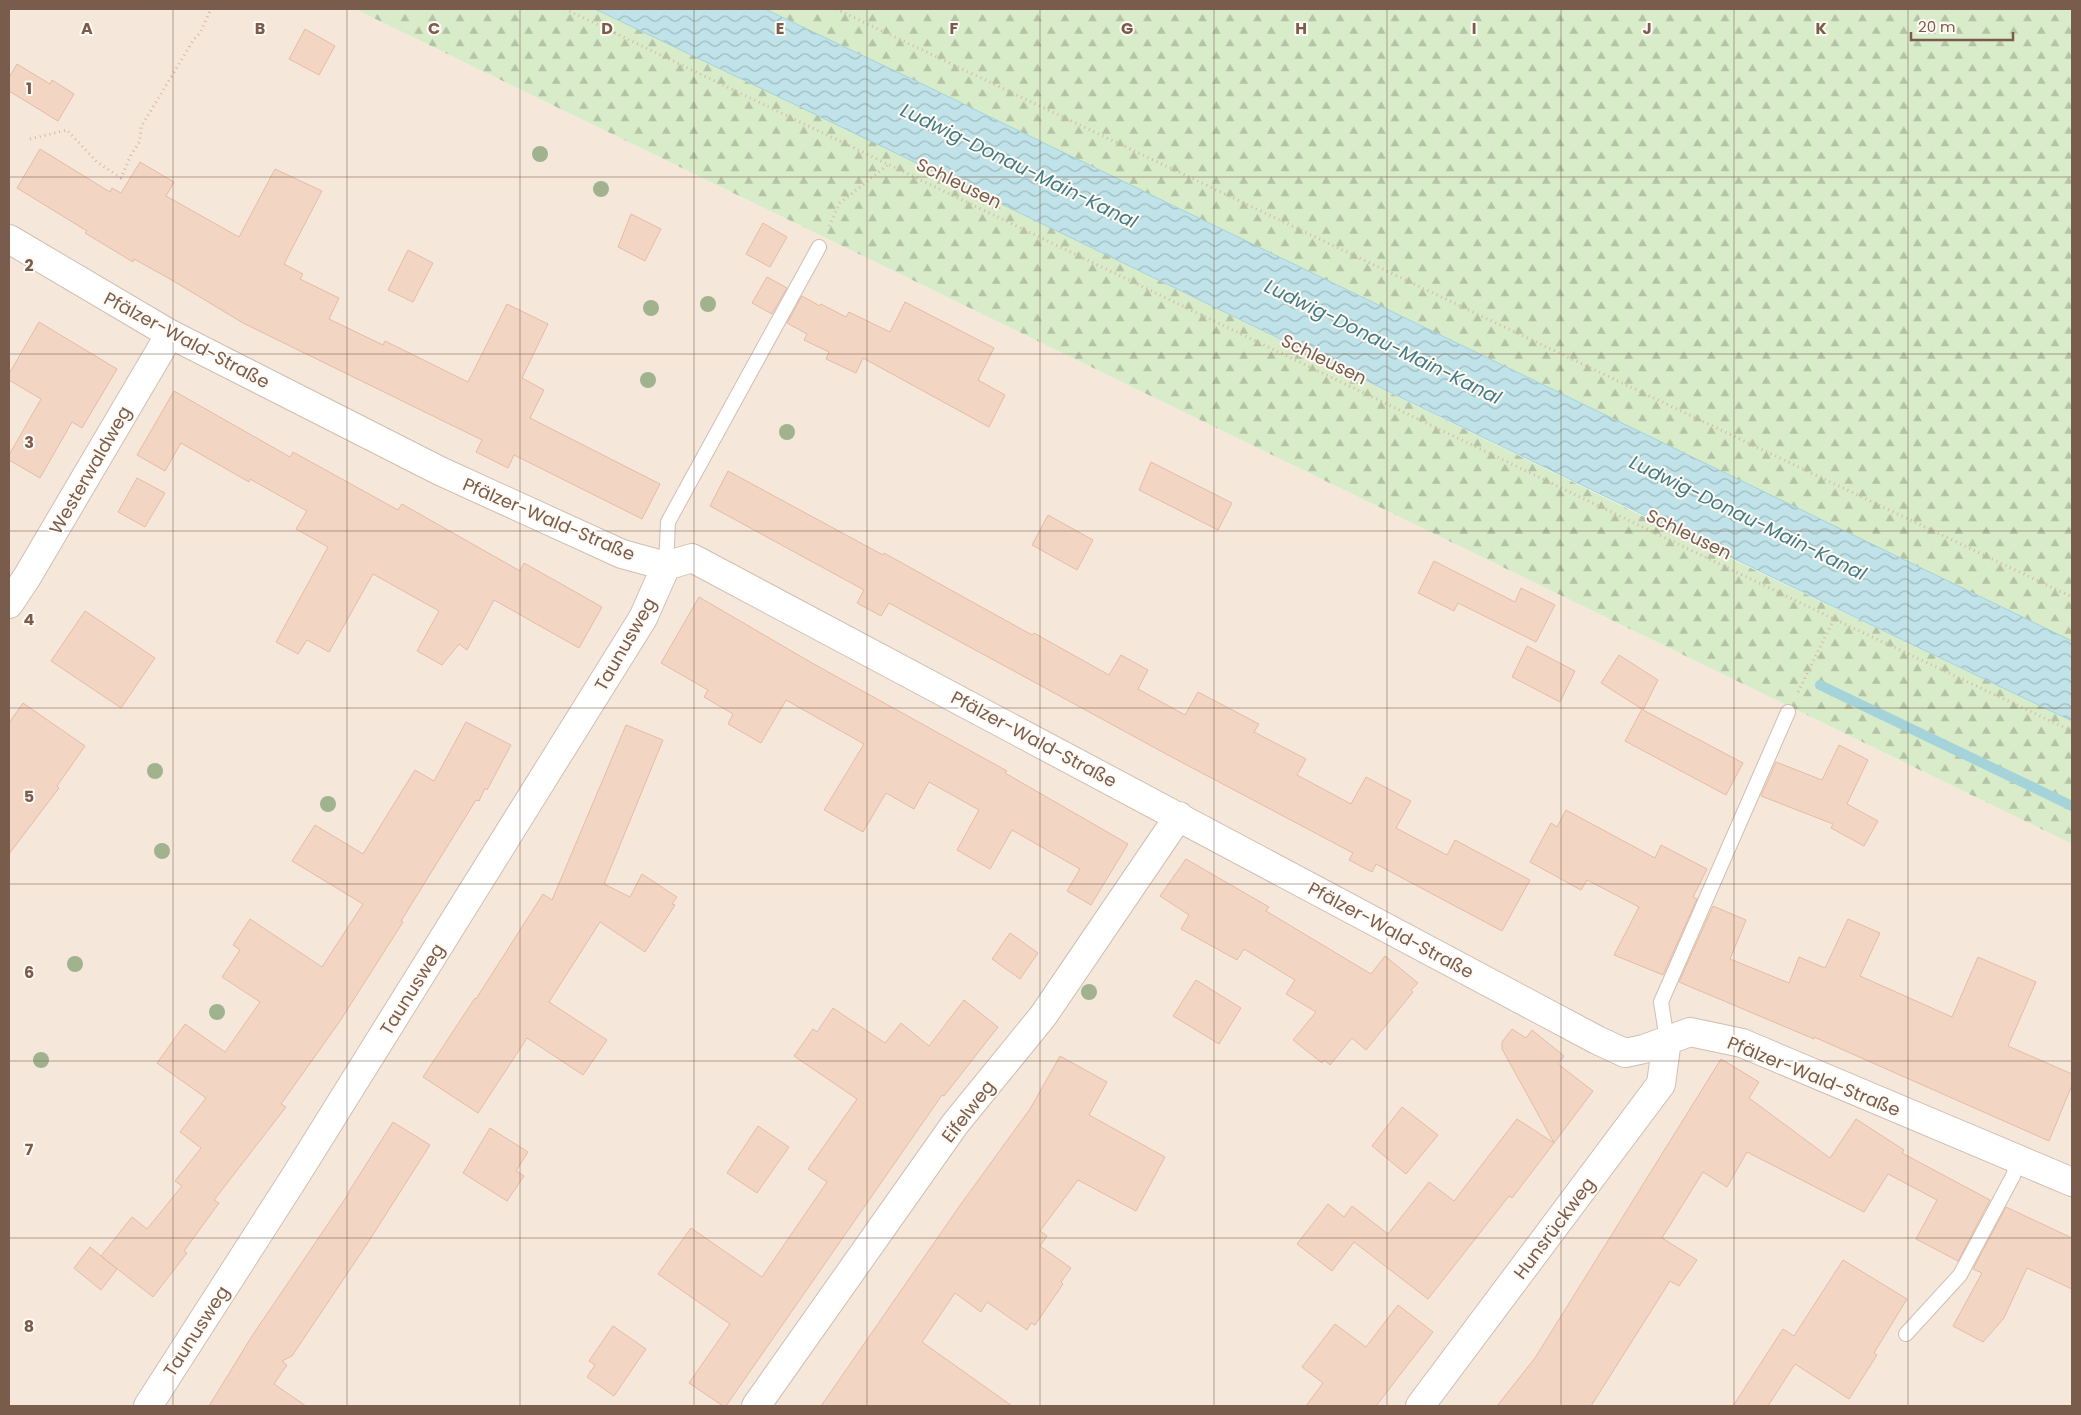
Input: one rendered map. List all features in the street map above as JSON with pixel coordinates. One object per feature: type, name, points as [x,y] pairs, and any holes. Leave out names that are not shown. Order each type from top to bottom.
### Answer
[{"type":"street","name":"Pfälzer-Wald-Straße","points":[[9,239],[170,334],[440,472],[622,554],[666,566],[692,558],[1180,816],[1597,1040],[1625,1053],[1644,1049],[1690,1032],[1742,1043],[2072,1182]]},
{"type":"street","name":"Westerwaldweg","points":[[9,604],[27,577],[170,334]]},
{"type":"street","name":"Taunusweg","points":[[148,1406],[296,1175],[638,626],[666,566]]},
{"type":"street","name":"Eifelweg","points":[[756,1406],[956,1124],[1043,1016],[1180,816]]},
{"type":"street","name":"Hunsrückweg","points":[[1420,1406],[1661,1084],[1667,1040]]},
{"type":"lane","points":[[666,566],[668,522],[820,247]]},
{"type":"lane","points":[[1667,1040],[1661,1002],[1788,712]]},
{"type":"lane","points":[[1906,1334],[1960,1275],[2013,1176],[2018,1159]]},
{"type":"path","points":[[30,139],[67,130],[97,162],[122,178],[131,155],[140,141],[141,127],[200,32],[211,9]]},
{"type":"path","name":"Schleusen","points":[[566,9],[2072,732]]},
{"type":"path","points":[[836,9],[2072,596]]},
{"type":"path","points":[[820,247],[840,203],[889,164]]},
{"type":"path","points":[[1788,712],[1834,619]]},
{"type":"shaded area","points":[[9,9],[355,9],[2072,844],[2072,1406],[9,1406]]},
{"type":"green space","points":[[355,9],[595,9],[889,149],[1694,541],[2072,721],[2072,844]]},
{"type":"green space","points":[[765,9],[2072,9],[2072,641],[916,81]]},
{"type":"water","name":"Ludwig-Donau-Main-Kanal","points":[[595,9],[765,9],[916,81],[2072,641],[2072,721],[965,186]]},
{"type":"building","points":[[305,29],[335,46],[319,75],[289,59]]},
{"type":"building","points":[[17,64],[50,84],[52,80],[74,94],[58,121],[9,91],[9,78]]},
{"type":"building","points":[[40,149],[110,192],[112,188],[121,193],[140,162],[174,182],[166,196],[239,237],[275,169],[322,191],[284,264],[303,274],[300,279],[339,298],[329,319],[383,345],[385,341],[468,382],[507,304],[548,324],[522,378],[544,390],[530,418],[660,484],[642,519],[514,455],[508,468],[476,452],[482,440],[243,323],[170,279],[134,259],[133,262],[85,233],[87,231],[17,188]]},
{"type":"building","points":[[631,214],[661,229],[645,261],[618,247]]},
{"type":"building","points":[[763,223],[787,237],[770,267],[746,254]]},
{"type":"building","points":[[408,250],[433,263],[413,302],[388,290]]},
{"type":"building","points":[[767,277],[787,288],[772,314],[752,303]]},
{"type":"building","points":[[802,296],[846,317],[849,312],[890,332],[905,302],[994,348],[978,380],[1005,395],[989,427],[863,358],[856,373],[826,359],[829,352],[804,340],[807,334],[787,323]]},
{"type":"building","points":[[39,322],[117,369],[82,428],[72,422],[40,478],[9,460],[9,455],[41,399],[9,380],[9,374]]},
{"type":"building","points":[[174,391],[290,457],[293,452],[398,510],[402,504],[520,571],[524,563],[602,607],[579,648],[494,600],[467,650],[459,644],[442,665],[417,651],[439,611],[373,574],[329,652],[307,640],[298,654],[276,642],[328,547],[296,529],[307,511],[250,479],[249,482],[181,443],[165,471],[137,455]]},
{"type":"building","points":[[1151,462],[1232,503],[1218,530],[1139,490]]},
{"type":"building","points":[[728,471],[883,555],[884,553],[1032,635],[1034,633],[1109,675],[1121,655],[1148,670],[1138,689],[1185,715],[1198,692],[1259,724],[1254,732],[1306,759],[1297,775],[1351,804],[1366,777],[1411,801],[1396,828],[1447,855],[1455,840],[1530,880],[1502,931],[1376,864],[1372,872],[1349,860],[1353,853],[889,603],[881,616],[857,603],[864,590],[710,506]]},
{"type":"building","points":[[137,478],[165,493],[145,527],[118,512]]},
{"type":"building","points":[[1048,515],[1093,540],[1077,570],[1032,545]]},
{"type":"building","points":[[1434,561],[1515,602],[1521,588],[1555,605],[1536,642],[1458,603],[1454,611],[1418,593]]},
{"type":"building","points":[[699,597],[812,663],[1007,771],[1005,773],[1128,844],[1091,905],[1067,891],[1080,869],[1012,830],[990,869],[957,850],[979,810],[929,782],[914,809],[886,793],[863,832],[824,810],[864,744],[786,700],[761,743],[728,724],[733,714],[704,697],[708,690],[661,663]]},
{"type":"building","points":[[85,611],[155,658],[121,708],[51,661]]},
{"type":"building","points":[[1527,646],[1575,671],[1560,702],[1512,677]]},
{"type":"building","points":[[1619,655],[1658,680],[1643,710],[1743,763],[1726,795],[1625,741],[1642,709],[1601,683]]},
{"type":"building","points":[[23,703],[85,746],[57,786],[59,788],[9,854],[9,723]]},
{"type":"building","points":[[466,722],[511,745],[487,790],[485,788],[479,801],[476,800],[401,921],[403,922],[340,1021],[281,1104],[286,1107],[214,1200],[219,1203],[184,1251],[187,1253],[153,1297],[101,1256],[132,1217],[147,1229],[182,1186],[175,1181],[201,1148],[180,1132],[206,1098],[157,1063],[185,1024],[225,1052],[260,1002],[222,977],[240,950],[233,945],[250,919],[322,967],[363,904],[292,861],[315,825],[363,854],[415,770],[434,781]]},
{"type":"building","points":[[626,725],[663,740],[604,884],[630,897],[642,874],[677,897],[672,904],[675,905],[645,952],[600,922],[549,1002],[607,1040],[583,1075],[527,1038],[478,1113],[423,1077],[476,999],[543,894],[552,900]]},
{"type":"building","points":[[1839,745],[1868,760],[1847,804],[1878,821],[1864,846],[1831,828],[1833,824],[1761,796],[1776,762],[1822,780]]},
{"type":"building","points":[[1566,810],[1655,858],[1661,845],[1707,869],[1693,897],[1697,899],[1663,975],[1614,955],[1639,907],[1587,880],[1581,890],[1530,862],[1551,823],[1557,827]]},
{"type":"building","points":[[1186,859],[1269,907],[1266,911],[1371,974],[1385,956],[1418,983],[1411,990],[1413,992],[1366,1050],[1352,1038],[1330,1065],[1324,1060],[1322,1063],[1293,1040],[1316,1012],[1286,994],[1295,980],[1244,949],[1237,960],[1181,929],[1189,915],[1160,896]]},
{"type":"building","points":[[1713,906],[1746,920],[1730,959],[1789,983],[1799,957],[1825,968],[1848,919],[1880,933],[1860,976],[1952,1017],[1978,957],[2036,982],[2008,1046],[2072,1074],[2072,1085],[2049,1141],[1814,1037],[1814,1039],[1679,982]]},
{"type":"building","points":[[1010,933],[1038,953],[1020,979],[992,959]]},
{"type":"building","points":[[1196,980],[1241,1008],[1219,1044],[1173,1016]]},
{"type":"building","points":[[964,1000],[998,1027],[944,1096],[942,1095],[726,1406],[723,1406],[689,1383],[730,1324],[658,1274],[691,1228],[762,1277],[827,1182],[808,1169],[857,1099],[794,1056],[813,1029],[817,1032],[833,1008],[885,1043],[901,1023],[929,1046]]},
{"type":"building","points":[[1512,1029],[1526,1038],[1532,1030],[1564,1056],[1558,1064],[1593,1091],[1554,1143],[1502,1049],[1502,1042]]},
{"type":"building","points":[[1060,1056],[1107,1082],[1089,1115],[1165,1157],[1136,1211],[1078,1180],[1040,1231],[1047,1236],[1040,1246],[1071,1268],[1061,1282],[1063,1284],[1035,1325],[1031,1323],[1027,1330],[987,1302],[981,1312],[955,1293],[922,1342],[1012,1406],[821,1406],[961,1204],[1030,1109]]},
{"type":"building","points":[[1721,1059],[1759,1082],[1749,1098],[1830,1158],[1856,1119],[1904,1150],[1902,1153],[1990,1200],[1958,1261],[1916,1239],[1937,1200],[1888,1174],[1864,1212],[1747,1152],[1727,1187],[1703,1172],[1662,1238],[1697,1260],[1679,1286],[1670,1281],[1591,1406],[1497,1406],[1535,1358]]},
{"type":"building","points":[[1402,1107],[1438,1135],[1406,1174],[1372,1146]]},
{"type":"building","points":[[1517,1119],[1554,1143],[1512,1198],[1509,1196],[1428,1299],[1354,1242],[1332,1271],[1297,1244],[1328,1204],[1344,1217],[1352,1206],[1388,1234],[1429,1182],[1454,1201]]},
{"type":"building","points":[[393,1122],[430,1145],[292,1356],[282,1361],[287,1365],[274,1384],[306,1406],[209,1406],[252,1336],[349,1193]]},
{"type":"building","points":[[758,1126],[789,1147],[757,1193],[727,1173]]},
{"type":"building","points":[[490,1128],[528,1152],[516,1171],[524,1176],[507,1201],[463,1173]]},
{"type":"building","points":[[2006,1207],[2072,1238],[2072,1289],[2027,1268],[2004,1318],[1983,1342],[1953,1326],[1982,1273],[1973,1269]]},
{"type":"building","points":[[90,1247],[117,1269],[101,1290],[74,1268]]},
{"type":"building","points":[[1843,1260],[1907,1299],[1874,1353],[1877,1355],[1849,1399],[1795,1364],[1768,1406],[1733,1406],[1783,1329],[1794,1336]]},
{"type":"building","points":[[1398,1305],[1433,1332],[1376,1406],[1306,1406],[1323,1383],[1302,1367],[1335,1324],[1366,1347]]},
{"type":"building","points":[[613,1326],[646,1349],[614,1396],[587,1377],[595,1365],[589,1361]]},
{"type":"waterway","points":[[1820,685],[2072,806]]}]
